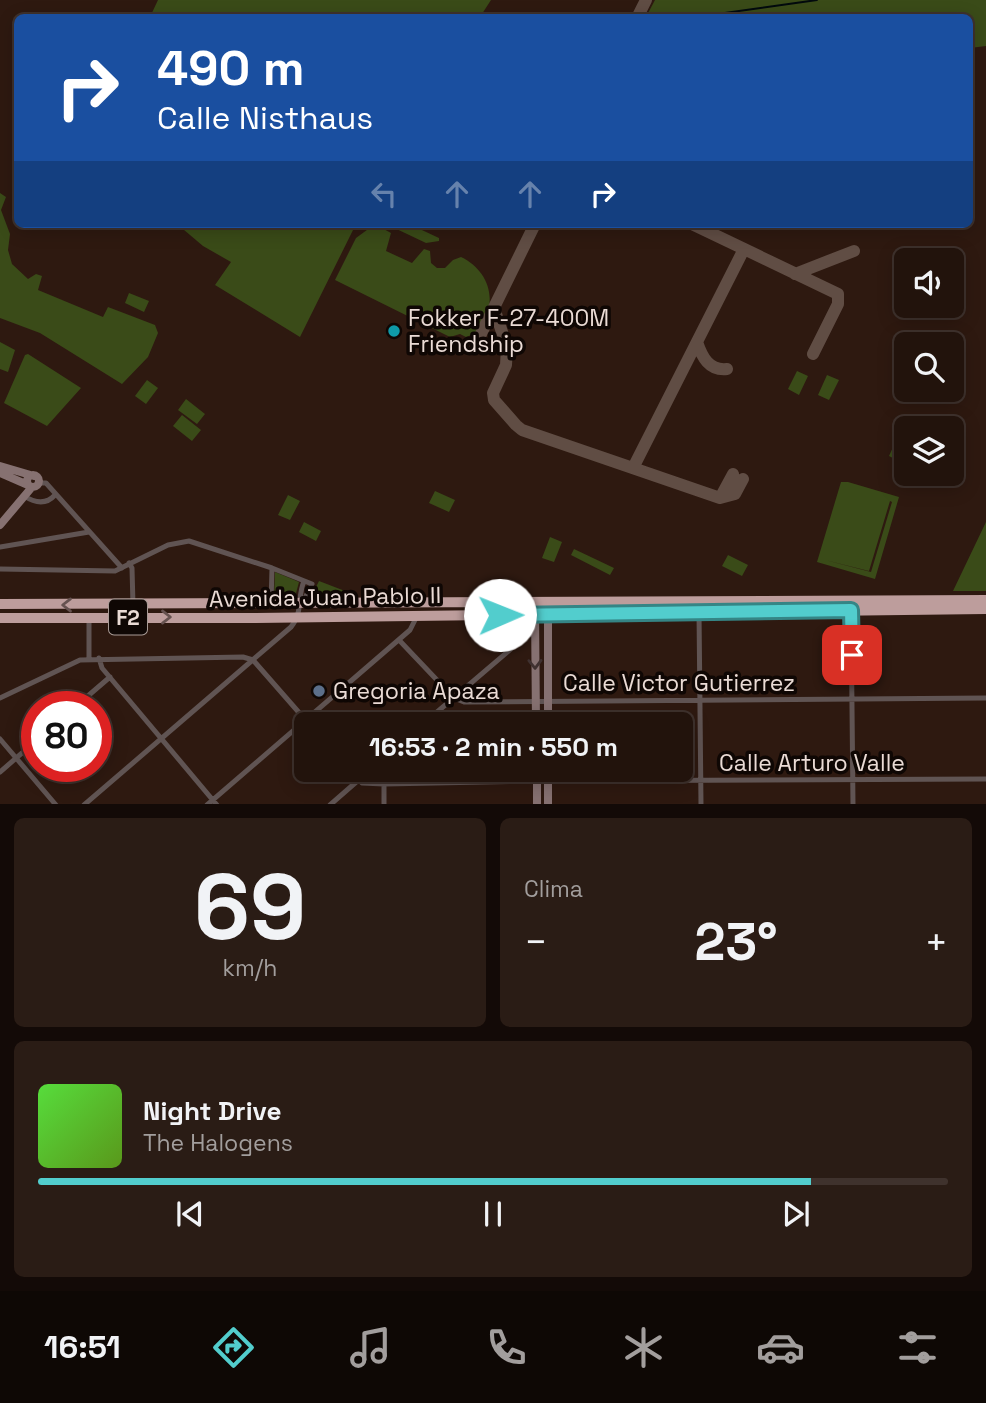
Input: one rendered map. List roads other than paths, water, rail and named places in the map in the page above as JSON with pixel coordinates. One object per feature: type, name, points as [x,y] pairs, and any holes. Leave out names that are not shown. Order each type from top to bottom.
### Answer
[{"type":"highway","name":"Avenida Juan Pablo II","points":[[0,604],[986,600]]},
{"type":"highway","name":"Avenida Juan Pablo II","points":[[0,618],[986,610]]},
{"type":"main road","points":[[0,466],[33,482]]},
{"type":"main road","points":[[0,473],[33,482]]},
{"type":"main road","points":[[0,525],[33,482]]},
{"type":"main road","points":[[535,603],[536,712]]},
{"type":"main road","points":[[548,603],[548,712]]},
{"type":"main road","points":[[537,782],[537,804]]},
{"type":"main road","points":[[548,782],[548,804]]},
{"type":"street","points":[[33,482],[46,483],[122,568]]},
{"type":"street","points":[[24,496],[31,501],[42,502],[55,495]]},
{"type":"street","points":[[0,547],[89,532]]},
{"type":"street","points":[[0,569],[116,570],[168,545],[189,541],[313,584],[300,604]]},
{"type":"street","points":[[129,563],[132,568],[133,605]]},
{"type":"street","points":[[271,604],[272,568]]},
{"type":"street","points":[[84,804],[291,627],[297,617],[300,604],[298,594],[304,581]]},
{"type":"street","points":[[851,610],[853,804]]},
{"type":"street","points":[[699,612],[701,804]]},
{"type":"street","points":[[318,712],[399,640],[413,626],[417,616]]},
{"type":"street","points":[[89,617],[89,658]]},
{"type":"street","points":[[437,712],[525,636],[535,632]]},
{"type":"street","points":[[399,640],[454,698]]},
{"type":"street","points":[[0,698],[68,665],[89,658],[243,657],[253,660],[298,712]]},
{"type":"street","points":[[99,658],[100,665],[215,802]]},
{"type":"street","points":[[94,691],[110,677]]},
{"type":"street","name":"Calle Victor Gutierrez","points":[[454,698],[471,702],[548,702],[986,698]]},
{"type":"street","points":[[207,804],[215,802],[294,733]]},
{"type":"street","points":[[0,739],[56,804]]},
{"type":"street","points":[[0,772],[21,754]]},
{"type":"street","name":"Calle Arturo Valle","points":[[693,781],[986,779]]},
{"type":"street","points":[[330,804],[356,782]]},
{"type":"street","name":"Calle Arturo Valle","points":[[362,782],[486,782]]},
{"type":"street","points":[[384,784],[384,804]]},
{"type":"waterway","points":[[717,14],[817,0]]},
{"type":"place","name":"Fokker F-27-400M Friendship","points":[[394,331]]},
{"type":"place","name":"Gregoria Apaza","points":[[319,691]]}]
